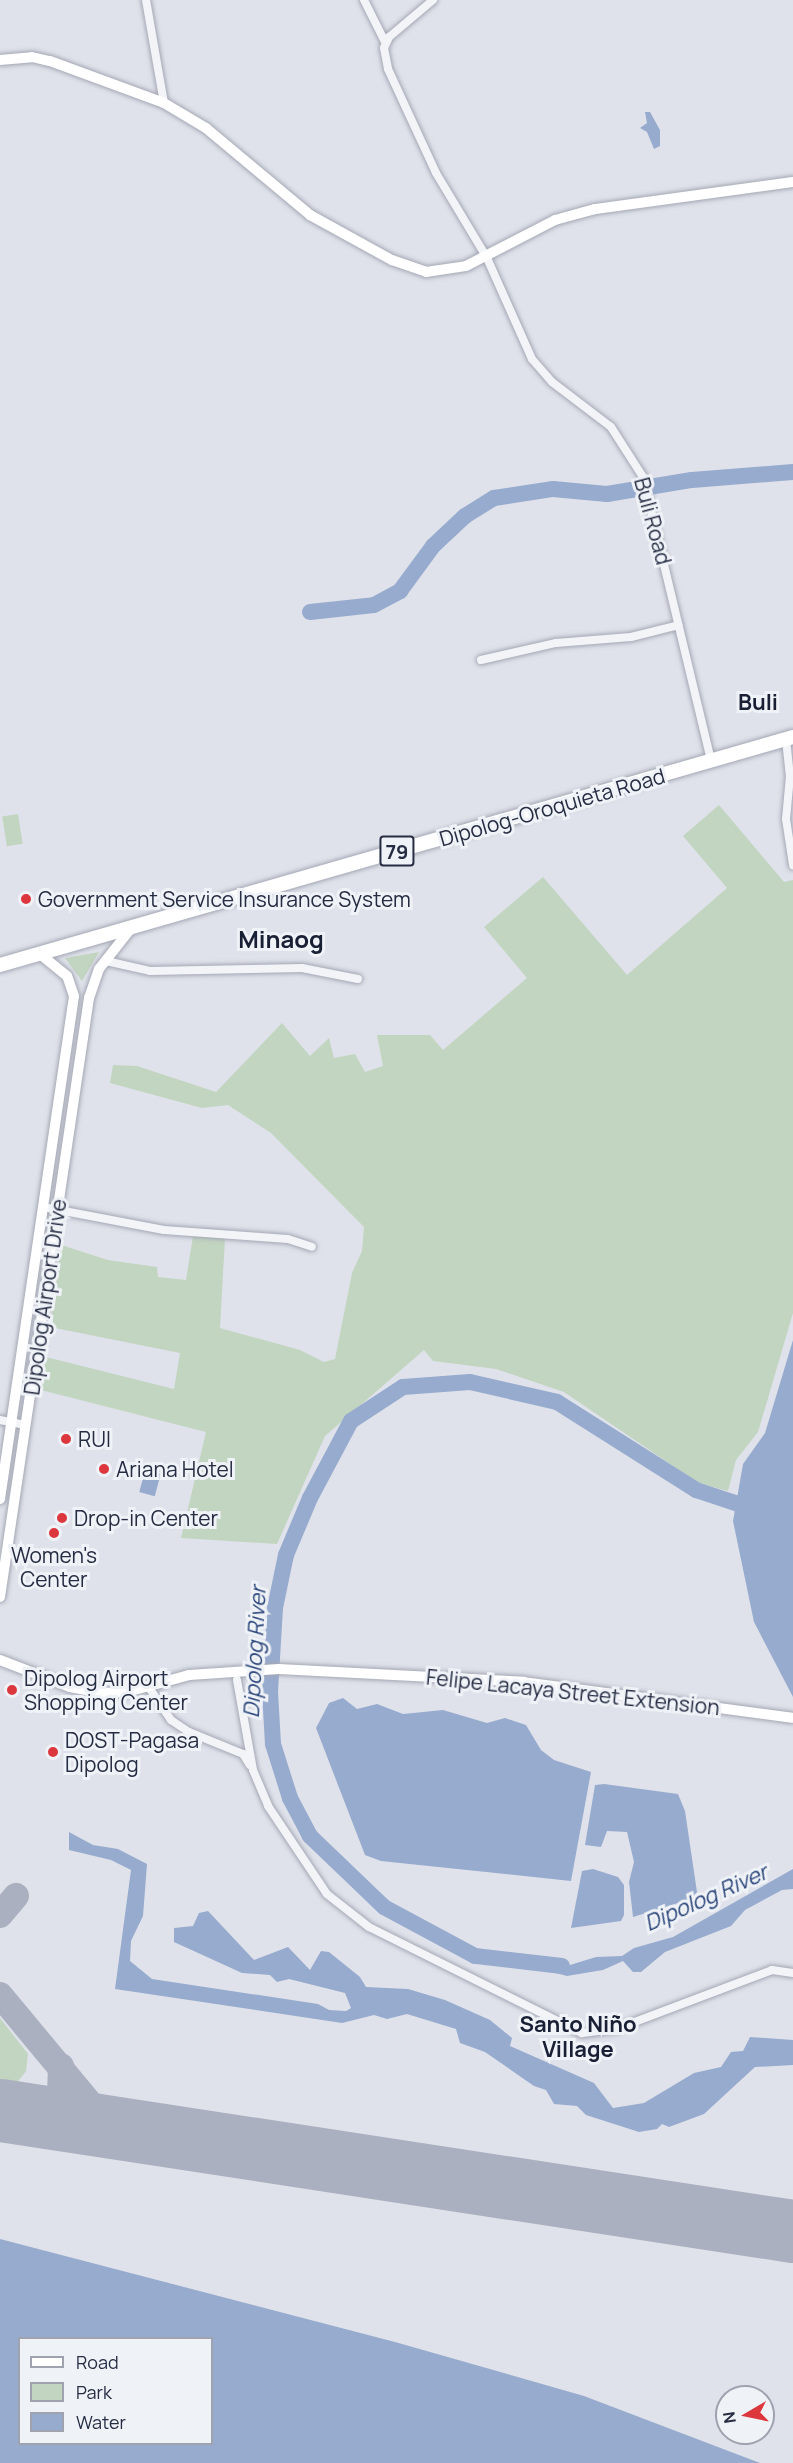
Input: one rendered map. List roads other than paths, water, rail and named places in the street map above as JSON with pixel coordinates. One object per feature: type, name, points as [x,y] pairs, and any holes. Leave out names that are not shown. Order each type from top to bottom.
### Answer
[{"type":"highway","name":"Dipolog-Oroquieta Road","points":[[0,965],[790,738]]},
{"type":"main road","points":[[0,60],[32,57],[50,61],[164,103],[206,128],[310,215],[413,269],[439,273],[487,258],[555,220],[595,209],[793,182]]},
{"type":"main road","name":"Dipolog Airport Drive","points":[[0,1597],[89,998],[94,979],[132,927]]},
{"type":"main road","points":[[40,954],[67,976],[75,996],[89,998]]},
{"type":"main road","name":"Dipolog Airport Drive","points":[[0,1499],[6,1421],[43,1207],[75,996]]},
{"type":"main road","name":"Felipe Lacaya Street Extension","points":[[0,1660],[85,1691],[114,1693],[189,1675],[279,1669],[502,1680],[793,1718]]},
{"type":"street","points":[[146,0],[164,103]]},
{"type":"street","name":"Buli Road","points":[[364,0],[385,42],[388,69],[436,173],[487,258],[532,359],[552,382],[611,427],[644,477],[711,761]]},
{"type":"street","points":[[385,42],[433,0]]},
{"type":"street","points":[[481,660],[556,643],[631,638],[679,625]]},
{"type":"street","points":[[790,738],[790,776],[786,819],[793,865]]},
{"type":"street","points":[[106,961],[150,971],[302,968],[358,979]]},
{"type":"street","points":[[43,1207],[164,1230],[275,1238],[312,1247]]},
{"type":"street","points":[[6,1421],[26,1425]]},
{"type":"street","points":[[237,1680],[253,1770]]},
{"type":"street","points":[[148,1686],[171,1720],[189,1732],[243,1754],[288,1841],[327,1894],[351,1915],[582,2033],[616,2029],[772,1970],[793,1973]]},
{"type":"water","points":[[645,112],[650,112],[660,130],[660,146],[654,149],[647,132],[640,128],[647,123]]},
{"type":"water","points":[[793,1340],[793,1697],[754,1622],[733,1521],[743,1464],[765,1433]]},
{"type":"water","points":[[146,1467],[161,1471],[155,1496],[139,1492]]},
{"type":"water","points":[[343,1698],[357,1709],[377,1704],[403,1714],[443,1710],[487,1723],[505,1718],[526,1725],[541,1750],[554,1760],[591,1772],[571,1881],[381,1861],[365,1855],[316,1728],[329,1703]]},
{"type":"water","points":[[604,1784],[678,1794],[685,1811],[697,1892],[691,1899],[633,1917],[629,1882],[634,1862],[627,1832],[607,1831],[601,1847],[585,1845],[595,1785]]},
{"type":"water","points":[[69,1832],[93,1845],[118,1849],[147,1864],[143,1916],[131,1941],[130,1961],[152,1979],[318,2004],[329,2010],[346,2011],[351,2008],[345,1993],[289,1979],[277,1982],[270,1975],[242,1973],[174,1942],[174,1928],[193,1926],[199,1913],[208,1911],[254,1960],[288,1947],[310,1970],[321,1951],[329,1952],[360,1977],[366,1987],[408,1989],[445,2000],[490,2020],[512,2038],[510,2046],[594,2083],[613,2108],[644,2103],[694,2073],[721,2067],[731,2052],[743,2051],[750,2037],[793,2040],[793,2065],[755,2067],[704,2114],[669,2127],[662,2124],[657,2129],[639,2132],[586,2115],[577,2106],[554,2104],[546,2090],[534,2086],[485,2052],[460,2043],[456,2029],[407,2014],[387,2019],[374,2015],[342,2023],[115,1989],[131,1870],[111,1860],[69,1850]]},
{"type":"water","points":[[593,1869],[618,1877],[624,1885],[624,1915],[621,1921],[571,1928],[582,1871]]},
{"type":"water","points":[[793,1869],[793,1889],[782,1890],[745,1910],[731,1926],[665,1952],[641,1972],[633,1972],[623,1961],[603,1970],[567,1976],[541,1969],[539,1961],[560,1960],[570,1965],[596,1957],[622,1956],[634,1948],[673,1937]]},
{"type":"water","points":[[0,2239],[395,2342],[584,2396],[760,2463],[0,2463]]},
{"type":"waterway","points":[[310,612],[374,605],[400,591],[433,546],[465,516],[494,498],[553,489],[607,494],[692,480],[793,472]]},
{"type":"waterway","name":"Dipolog River","points":[[562,1966],[475,1956],[384,1907],[310,1836],[290,1798],[273,1744],[270,1692],[275,1608],[286,1555],[310,1498],[351,1421],[403,1387],[470,1382],[557,1402],[696,1490],[793,1522]]},
{"type":"place","name":"Government Service Insurance System","points":[[26,899]]},
{"type":"place","name":"RUI","points":[[66,1439]]},
{"type":"place","name":"Ariana Hotel","points":[[104,1469]]},
{"type":"place","name":"Drop-in Center","points":[[62,1518]]},
{"type":"place","name":"Women's Center","points":[[54,1533]]},
{"type":"place","name":"Dipolog Airport Shopping Center","points":[[12,1690]]},
{"type":"place","name":"DOST-Pagasa Dipolog","points":[[53,1752]]},
{"type":"district","name":"Buli","points":[[758,703]]},
{"type":"district","name":"Minaog","points":[[281,939]]},
{"type":"district","name":"Santo Niño Village","points":[[578,2036]]}]
